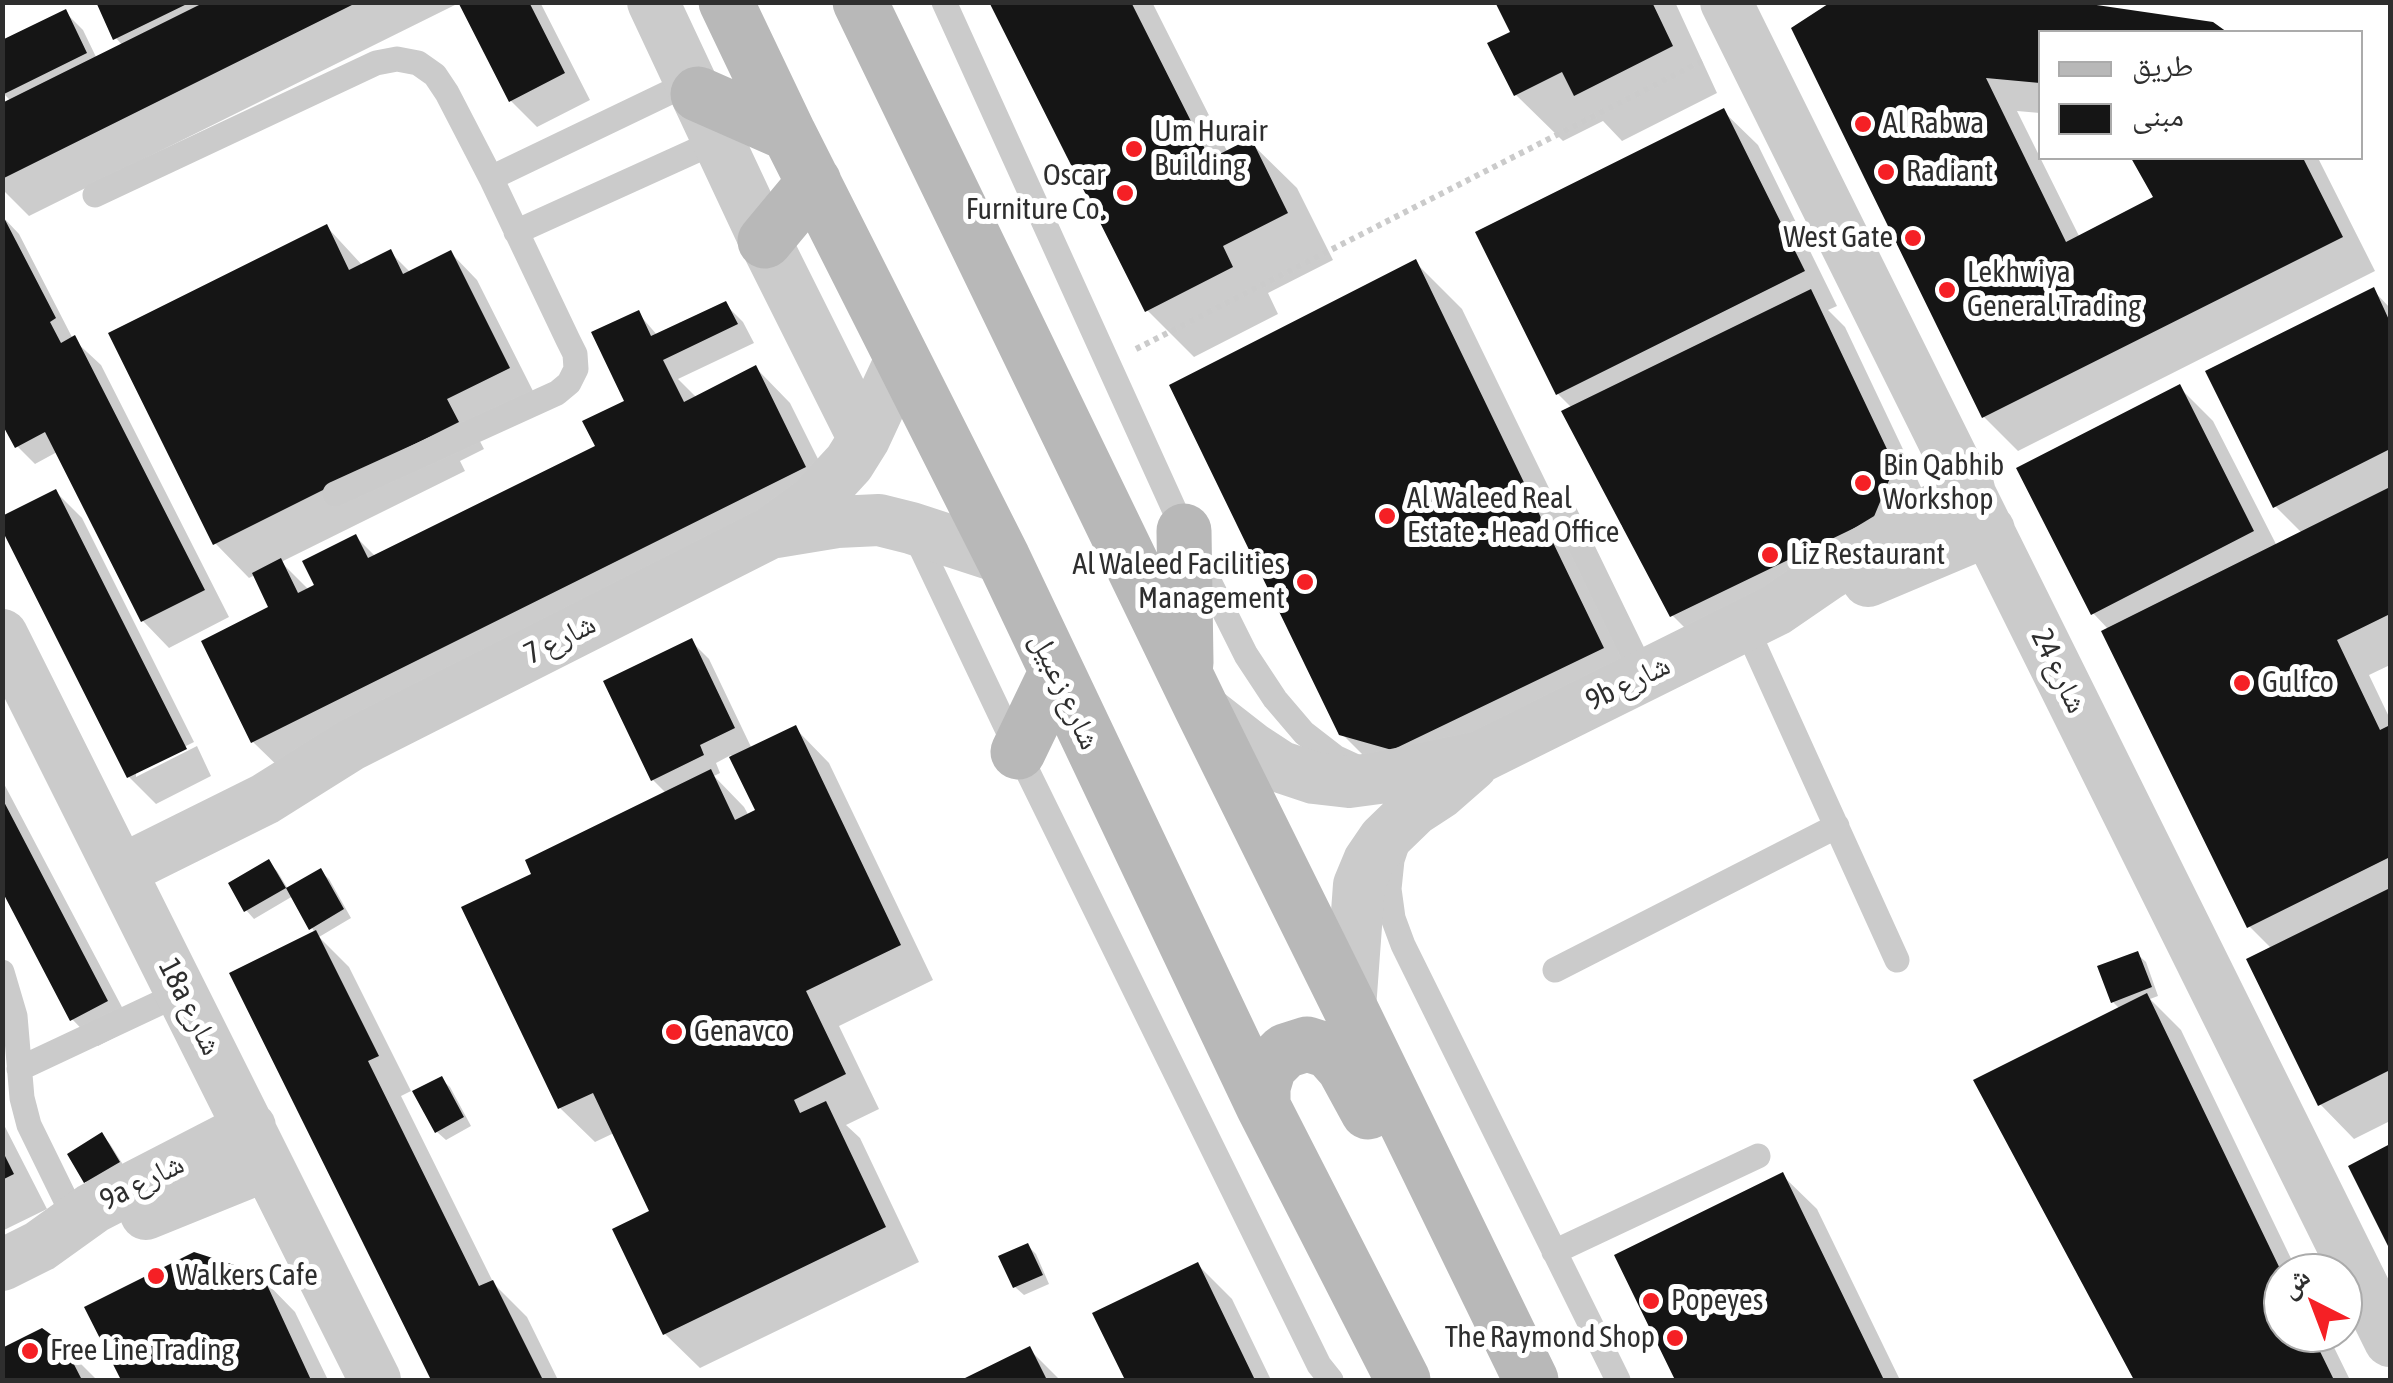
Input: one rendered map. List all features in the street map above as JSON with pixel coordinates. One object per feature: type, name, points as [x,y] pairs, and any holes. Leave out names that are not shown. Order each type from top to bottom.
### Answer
[{"type":"main road","name":"شارع زعبيل","points":[[726,2],[1003,558],[1264,1106],[1404,1380]]},
{"type":"main road","points":[[860,2],[1531,1380]]},
{"type":"main road","points":[[703,106],[789,134]]},
{"type":"main road","points":[[765,240],[814,182]]},
{"type":"main road","points":[[1184,531],[1194,693]]},
{"type":"main road","points":[[1018,752],[1056,672]]},
{"type":"main road","points":[[1264,1106],[1263,1087],[1270,1067],[1285,1051],[1308,1044],[1329,1051],[1357,1090],[1450,1278],[1470,1302],[1498,1315]]},
{"type":"street","points":[[652,2],[864,439]]},
{"type":"street","name":"شارع 24","points":[[1736,14],[2390,1341]]},
{"type":"street","name":"شارع 7","points":[[116,860],[266,800],[351,746],[770,533],[813,502],[850,463],[902,357]]},
{"type":"street","name":"9b شارع","points":[[1194,693],[1252,748],[1282,767],[1314,778],[1397,794],[1448,765],[1480,757],[1761,617],[1856,586],[1979,510]]},
{"type":"street","name":"شارع 7","points":[[770,533],[879,520],[1003,558]]},
{"type":"street","name":"18a شارع","points":[[2,635],[15,690],[116,860],[375,1380]]},
{"type":"street","points":[[1350,1008],[1359,885],[1384,839],[1397,794]]},
{"type":"street","name":"9a شارع","points":[[39,1243],[66,1241],[118,1226],[258,1146]]},
{"type":"lane","points":[[944,2],[1184,531],[1246,656],[1274,699],[1304,733],[1335,757],[1397,794],[1401,832],[1392,860],[1389,889],[1393,918],[1403,945],[1618,1380]]},
{"type":"lane","points":[[95,195],[376,62],[398,59],[418,63],[435,75],[491,178],[575,354],[576,369],[569,383],[557,393],[336,494]]},
{"type":"lane","points":[[491,178],[703,106]]},
{"type":"lane","points":[[516,232],[703,106]]},
{"type":"lane","points":[[1562,506],[1644,676]]},
{"type":"lane","points":[[912,528],[1310,1348],[1331,1380]]},
{"type":"lane","points":[[1761,617],[1837,826],[1897,960]]},
{"type":"lane","points":[[1555,970],[1837,826]]},
{"type":"lane","points":[[2,972],[15,1016],[39,1243]]},
{"type":"lane","points":[[19,1069],[183,992]]},
{"type":"lane","points":[[1554,1252],[1758,1156]]},
{"type":"path","points":[[1108,363],[1736,14]]},
{"type":"building","points":[[96,2],[191,2],[113,40]]},
{"type":"building","points":[[205,2],[358,2],[2,179],[2,103]]},
{"type":"building","points":[[458,2],[529,2],[565,73],[509,102]]},
{"type":"building","name":"Um Hurair Building","points":[[989,2],[1131,2],[1210,159],[1251,138],[1288,213],[1223,246],[1233,267],[1145,312]]},
{"type":"building","points":[[1495,2],[1652,2],[1673,46],[1574,96],[1562,72],[1514,96],[1487,43],[1510,32]]},
{"type":"building","points":[[1831,2],[2076,2],[2213,22],[2224,30],[2038,30],[2038,83],[1986,78],[2066,242],[2153,197],[2132,160],[2304,160],[2343,237],[1982,418],[1791,28]]},
{"type":"building","points":[[66,9],[87,53],[2,95],[2,40]]},
{"type":"building","points":[[1724,108],[1805,271],[1556,395],[1475,232]]},
{"type":"building","points":[[2,214],[56,318],[50,322],[61,343],[75,335],[205,590],[141,622],[45,432],[15,448],[2,424]]},
{"type":"building","points":[[327,224],[349,270],[391,249],[403,274],[451,250],[510,368],[447,399],[459,422],[213,545],[108,333]]},
{"type":"building","name":"Al Waleed Real Estate - Head Office","points":[[1416,259],[1604,648],[1392,750],[1339,735],[1169,385]]},
{"type":"building","points":[[2374,287],[2390,322],[2390,449],[2273,508],[2205,371]]},
{"type":"building","points":[[1811,289],[1895,466],[1873,519],[1670,617],[1561,411]]},
{"type":"building","points":[[726,301],[738,324],[663,360],[684,402],[756,365],[806,467],[251,743],[201,641],[268,607],[252,573],[281,558],[298,593],[314,585],[302,561],[356,534],[368,558],[595,446],[582,421],[624,401],[591,332],[639,310],[651,336]]},
{"type":"building","points":[[2180,384],[2254,531],[2091,615],[2016,468]]},
{"type":"building","name":"Gulfco","points":[[2390,487],[2390,614],[2337,640],[2380,730],[2390,725],[2390,857],[2247,928],[2101,631]]},
{"type":"building","points":[[56,489],[187,749],[127,778],[2,530],[2,516]]},
{"type":"building","points":[[692,638],[735,728],[700,745],[704,755],[651,781],[603,681]]},
{"type":"building","name":"Genavco","points":[[796,725],[901,945],[806,991],[846,1074],[794,1100],[800,1113],[826,1101],[886,1227],[663,1335],[612,1229],[649,1211],[593,1093],[558,1109],[461,907],[531,874],[525,860],[711,769],[735,820],[755,810],[729,757]]},
{"type":"building","points":[[2,798],[108,1001],[70,1021],[2,891]]},
{"type":"building","points":[[269,859],[286,888],[244,912],[228,883]]},
{"type":"building","points":[[321,868],[344,909],[309,930],[286,888]]},
{"type":"building","points":[[2390,888],[2390,1070],[2318,1106],[2246,959]]},
{"type":"building","points":[[316,930],[379,1056],[368,1061],[479,1286],[493,1280],[543,1380],[431,1380],[229,973]]},
{"type":"building","points":[[2138,951],[2152,987],[2111,1003],[2097,966]]},
{"type":"building","points":[[2147,993],[2272,1253],[2263,1253],[2263,1353],[2321,1353],[2334,1380],[2134,1380],[1973,1080]]},
{"type":"building","points":[[442,1076],[464,1117],[435,1133],[412,1091]]},
{"type":"building","points":[[102,1132],[120,1162],[84,1183],[67,1154]]},
{"type":"building","points":[[2390,1144],[2390,1250],[2348,1166]]},
{"type":"building","points":[[2,1150],[14,1174],[2,1180]]},
{"type":"building","points":[[1783,1172],[1884,1380],[1675,1380],[1614,1255]]},
{"type":"building","points":[[1028,1243],[1043,1275],[1013,1288],[998,1256]]},
{"type":"building","points":[[194,1252],[262,1274],[311,1380],[121,1380],[84,1307]]},
{"type":"building","points":[[1198,1262],[1255,1380],[1125,1380],[1092,1313]]},
{"type":"building","points":[[42,1328],[63,1343],[82,1380],[2,1380],[2,1348]]},
{"type":"building","points":[[1030,1346],[1047,1380],[961,1380]]},
{"type":"place","name":"Al Rabwa","points":[[1863,124]]},
{"type":"place","name":"Um Hurair Building","points":[[1134,149]]},
{"type":"place","name":"Radiant","points":[[1886,172]]},
{"type":"place","name":"Oscar Furniture Co.","points":[[1125,193]]},
{"type":"place","name":"West Gate","points":[[1913,238]]},
{"type":"place","name":"Lekhwiya General Trading","points":[[1947,290]]},
{"type":"place","name":"Bin Qabhib Workshop","points":[[1863,483]]},
{"type":"place","name":"Al Waleed Real Estate - Head Office","points":[[1387,516]]},
{"type":"place","name":"Liz Restaurant","points":[[1770,555]]},
{"type":"place","name":"Al Waleed Facilities Management","points":[[1305,582]]},
{"type":"place","name":"Gulfco","points":[[2242,683]]},
{"type":"place","name":"Genavco","points":[[674,1032]]},
{"type":"place","name":"Walkers Cafe","points":[[156,1276]]},
{"type":"place","name":"Popeyes","points":[[1651,1301]]},
{"type":"place","name":"The Raymond Shop","points":[[1675,1338]]},
{"type":"place","name":"Free Line Trading","points":[[30,1351]]}]
